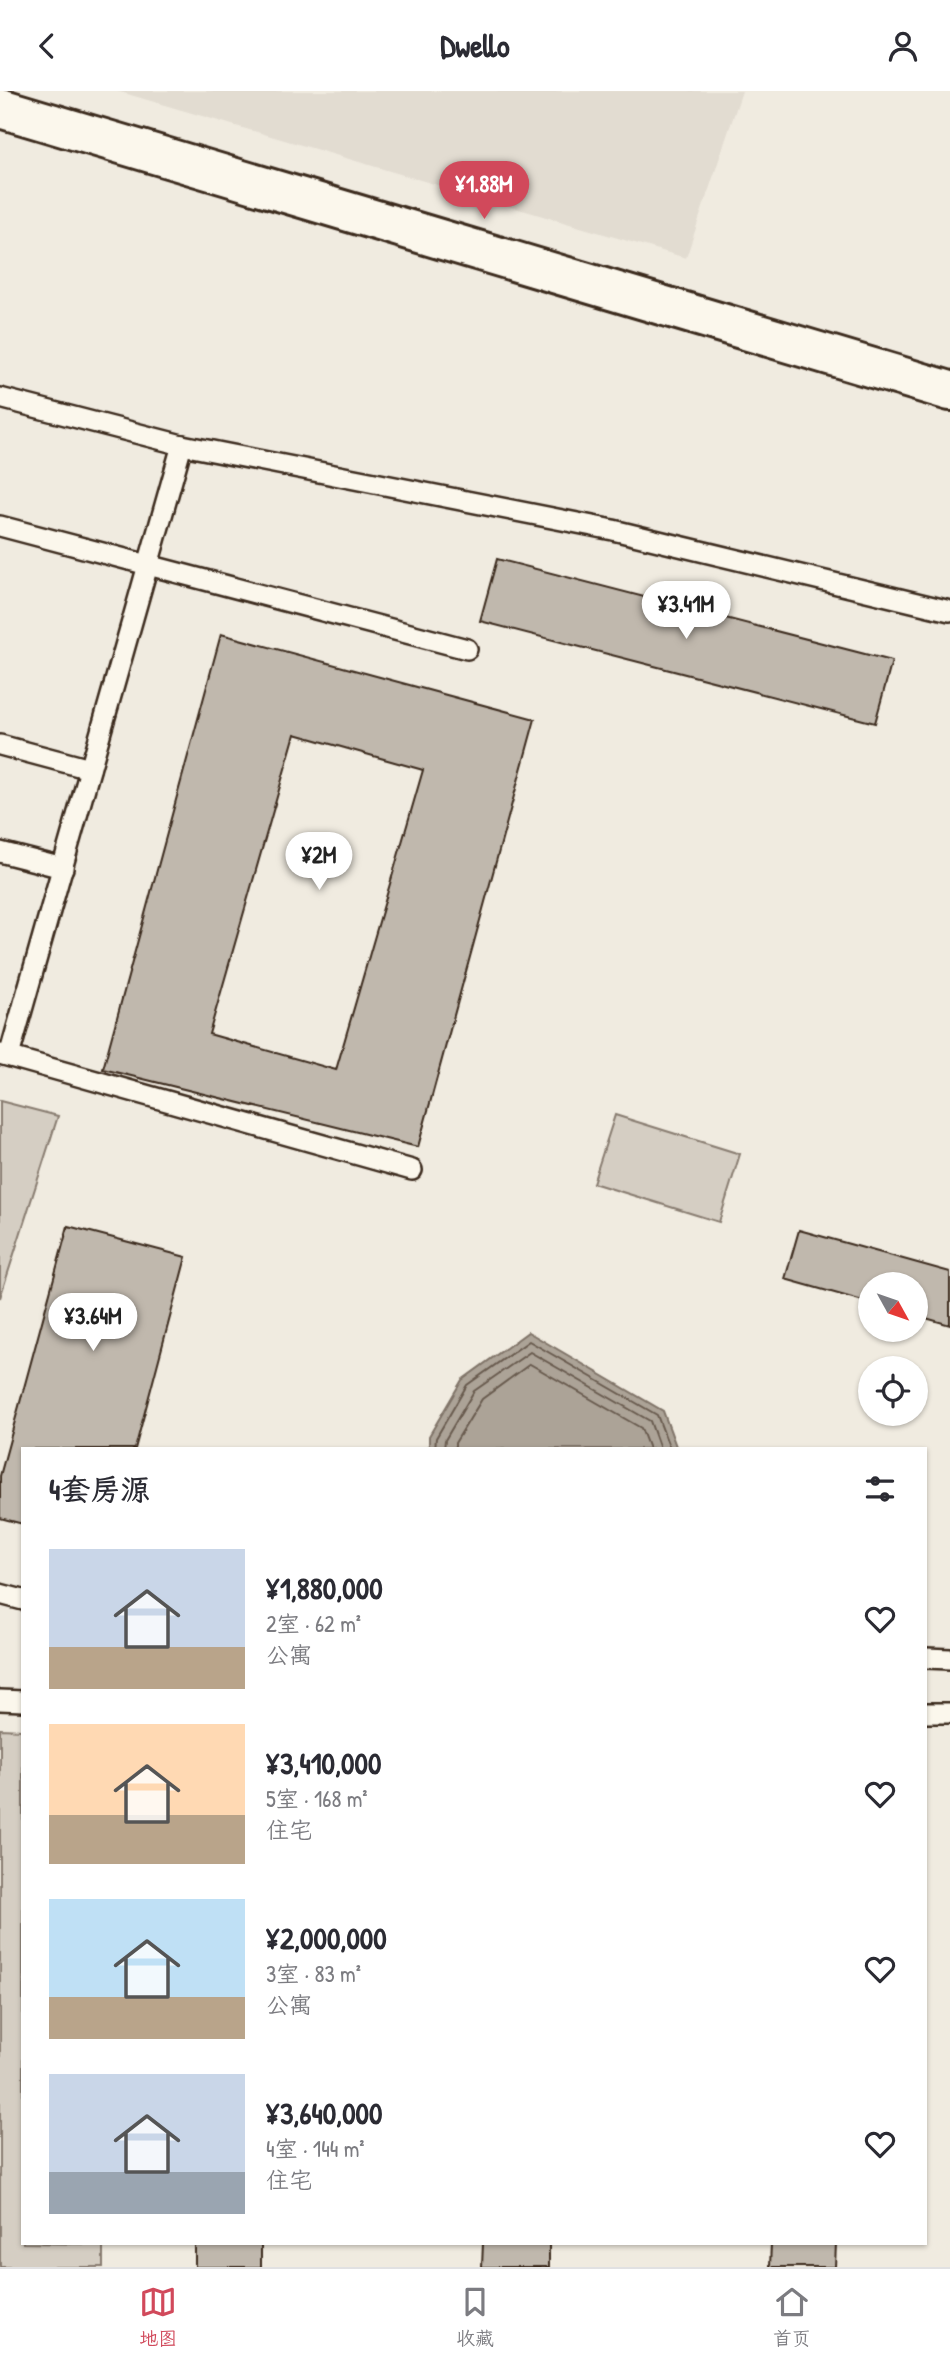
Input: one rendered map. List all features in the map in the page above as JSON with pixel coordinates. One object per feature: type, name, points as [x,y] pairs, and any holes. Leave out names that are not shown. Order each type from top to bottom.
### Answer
[{"type":"street","points":[[0,108],[950,391]]},
{"type":"lane","points":[[0,398],[182,445],[613,530],[950,611]]},
{"type":"lane","points":[[182,445],[63,868],[5,1055],[412,1170]]},
{"type":"lane","points":[[0,526],[467,649]]},
{"type":"lane","points":[[0,745],[90,769]]},
{"type":"lane","points":[[0,852],[63,868]]},
{"type":"lane","points":[[0,1594],[21,1600]]},
{"type":"lane","points":[[927,1658],[950,1658]]},
{"type":"lane","points":[[0,1700],[21,1701]]},
{"type":"lane","points":[[927,1713],[950,1713]]},
{"type":"shaded area","points":[[117,91],[742,91],[686,258]]},
{"type":"shaded area","points":[[0,1101],[58,1116],[0,1298]]},
{"type":"shaded area","points":[[615,1115],[740,1154],[719,1222],[593,1183]]},
{"type":"shaded area","points":[[0,1729],[21,1730],[21,2245],[103,2245],[103,2267],[0,2267]]},
{"type":"water","points":[[528,1332],[663,1411],[676,1447],[429,1447],[429,1436],[462,1380]]},
{"type":"building","points":[[497,559],[892,661],[875,723],[480,621]]},
{"type":"building","points":[[221,634],[535,719],[418,1147],[103,1069]],"holes":[[[295,734],[423,770],[336,1070],[209,1034]]]},
{"type":"building","points":[[68,1226],[186,1257],[136,1447],[21,1447],[21,1523],[0,1518],[0,1476]]},
{"type":"building","points":[[799,1230],[950,1272],[950,1325],[928,1319],[928,1272],[858,1272],[858,1300],[785,1279]]},
{"type":"building","points":[[195,2245],[261,2245],[261,2267],[195,2267]]},
{"type":"building","points":[[483,2245],[549,2245],[549,2267],[482,2267]]},
{"type":"building","points":[[771,2245],[836,2245],[835,2267],[770,2267]]}]
